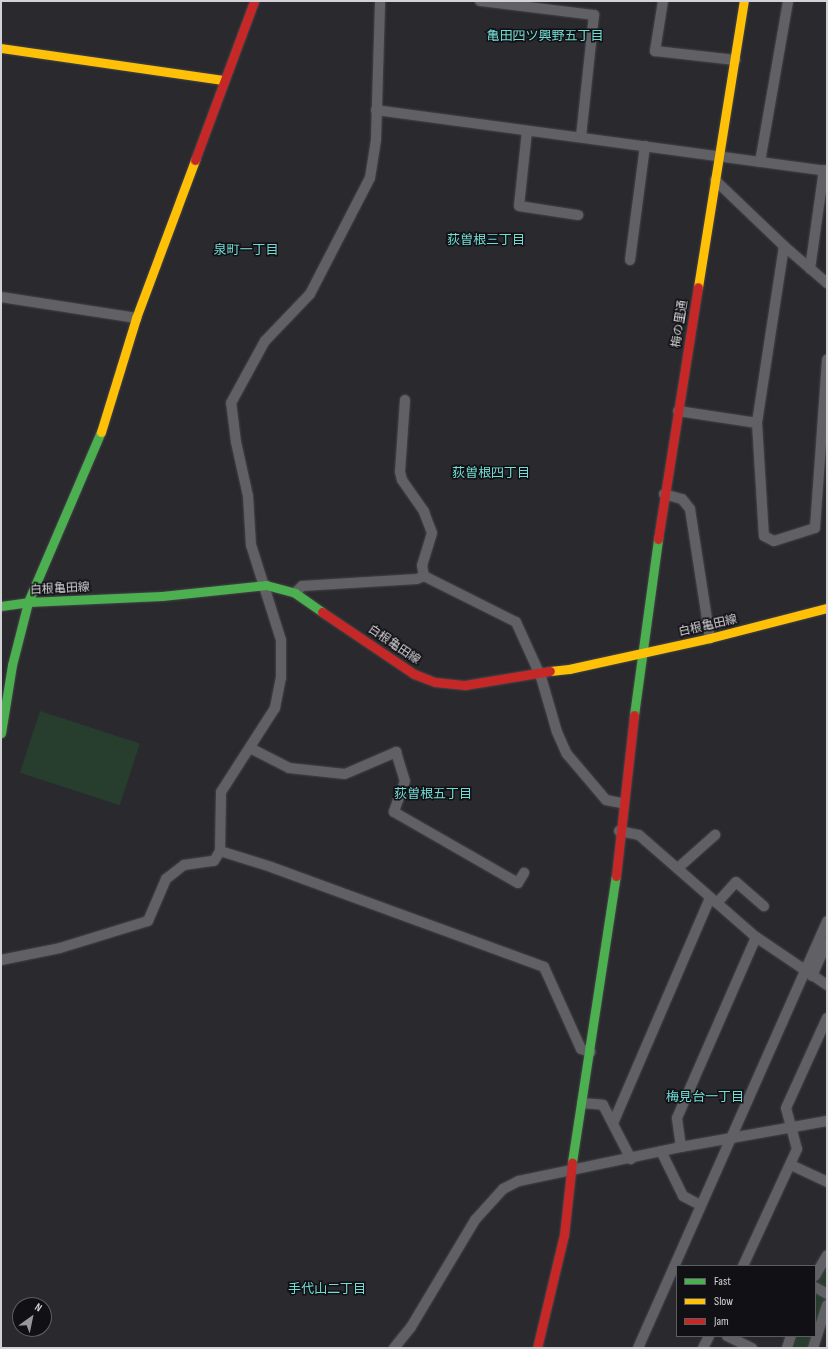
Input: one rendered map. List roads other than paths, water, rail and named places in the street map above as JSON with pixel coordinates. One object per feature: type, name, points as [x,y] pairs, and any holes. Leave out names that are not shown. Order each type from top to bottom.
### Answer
[{"type":"street","points":[[1,733],[12,665],[28,602],[102,429],[136,318],[254,1]]},
{"type":"street","points":[[1,960],[60,948],[148,921],[166,879],[184,865],[214,861],[220,851],[221,792],[275,708],[281,678],[281,640],[266,585],[251,545],[248,496],[236,442],[231,403],[266,341],[310,294],[370,178],[376,139],[380,1]]},
{"type":"street","points":[[480,1],[502,2],[594,15],[581,136]]},
{"type":"street","points":[[663,1],[655,51],[735,60]]},
{"type":"street","name":"梅の里通","points":[[537,1348],[564,1235],[571,1171],[591,1052],[614,895],[622,803],[645,652],[664,494],[744,1]]},
{"type":"street","points":[[760,162],[788,1]]},
{"type":"street","points":[[1,48],[224,80]]},
{"type":"street","points":[[376,110],[527,131],[581,136],[825,171],[810,269]]},
{"type":"street","points":[[527,131],[519,206],[578,215]]},
{"type":"street","points":[[630,260],[645,146]]},
{"type":"street","points":[[715,180],[784,246],[827,283]]},
{"type":"street","points":[[784,246],[757,423],[764,536],[774,541],[814,528],[823,469],[827,359]]},
{"type":"street","points":[[1,297],[136,318]]},
{"type":"street","points":[[405,400],[400,472],[402,480],[424,512],[432,533],[422,566],[424,576]]},
{"type":"street","points":[[678,411],[757,423]]},
{"type":"street","points":[[664,494],[682,499],[690,509],[710,638]]},
{"type":"street","points":[[295,593],[302,586],[417,579],[424,576],[516,622],[537,672],[567,754],[606,800],[622,803]]},
{"type":"street","name":"白根亀田線","points":[[1,606],[28,602],[162,596],[266,585],[295,593],[414,674],[435,682],[465,685],[537,672],[569,669],[710,638],[827,608]]},
{"type":"street","points":[[250,748],[289,768],[345,774],[396,752],[405,781],[394,812],[518,883],[524,873]]},
{"type":"street","points":[[619,831],[639,835],[756,937],[808,974],[827,984]]},
{"type":"street","points":[[678,868],[715,835]]},
{"type":"street","points":[[220,851],[278,869],[544,967],[582,1049],[591,1052]]},
{"type":"street","points":[[614,1121],[713,900],[736,882],[764,906]]},
{"type":"street","points":[[808,974],[827,921]]},
{"type":"street","points":[[681,1147],[677,1118],[756,937]]},
{"type":"street","points":[[638,1348],[729,1139],[808,974],[827,942]]},
{"type":"street","points":[[743,1265],[798,1149],[786,1108],[827,1018]]},
{"type":"street","points":[[582,1103],[603,1105],[614,1121],[631,1159]]},
{"type":"street","points":[[394,1348],[411,1327],[446,1271],[463,1237],[491,1200],[503,1189],[519,1181],[631,1159],[661,1151],[827,1121]]},
{"type":"street","points":[[661,1151],[683,1196],[700,1205]]},
{"type":"street","points":[[791,1165],[827,1182]]},
{"type":"street","points":[[816,1274],[827,1255]]},
{"type":"street","points":[[816,1288],[827,1294]]},
{"type":"street","points":[[813,1348],[827,1305]]},
{"type":"street","points":[[703,1348],[708,1337]]},
{"type":"street","points":[[729,1337],[752,1348]]},
{"type":"street","points":[[787,1348],[791,1337]]},
{"type":"district","name":"亀田四ツ興野五丁目","points":[[545,36]]},
{"type":"district","name":"荻曽根三丁目","points":[[486,240]]},
{"type":"district","name":"泉町一丁目","points":[[246,250]]},
{"type":"district","name":"荻曽根四丁目","points":[[491,473]]},
{"type":"district","name":"荻曽根五丁目","points":[[433,794]]},
{"type":"district","name":"梅見台一丁目","points":[[705,1097]]},
{"type":"district","name":"手代山二丁目","points":[[327,1289]]}]
